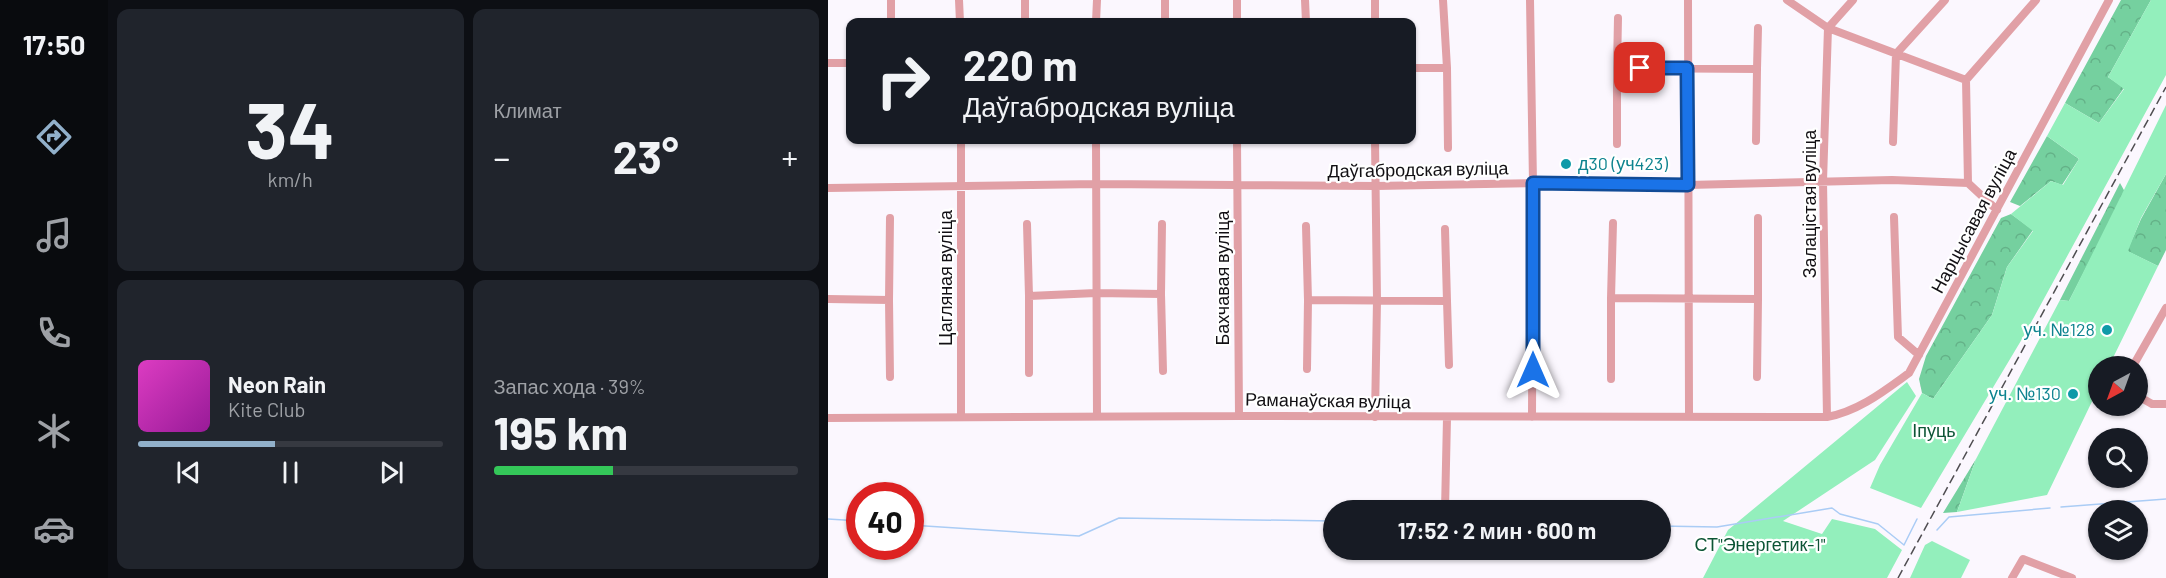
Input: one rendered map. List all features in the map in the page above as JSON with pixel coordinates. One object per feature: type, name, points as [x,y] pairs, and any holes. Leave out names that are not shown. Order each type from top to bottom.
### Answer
[{"type":"street","points":[[891,0],[891,18]]},
{"type":"street","points":[[959,0],[960,18]]},
{"type":"street","points":[[1025,0],[1025,18]]},
{"type":"street","points":[[1096,18],[1097,0]]},
{"type":"street","points":[[1165,0],[1165,18]]},
{"type":"street","points":[[1237,0],[1237,18]]},
{"type":"street","points":[[1305,0],[1306,18]]},
{"type":"street","points":[[1375,0],[1375,18]]},
{"type":"street","points":[[1443,0],[1448,148]]},
{"type":"street","points":[[1530,0],[1533,183],[1532,417]]},
{"type":"street","points":[[1688,0],[1689,416]]},
{"type":"street","points":[[1787,0],[1828,28],[1966,80]]},
{"type":"street","points":[[1828,28],[1853,0]]},
{"type":"street","points":[[1893,142],[1896,54],[1945,0]]},
{"type":"street","points":[[1997,210],[1968,183],[1966,80],[2036,0]]},
{"type":"street","name":"Нарцысавая вуліца","points":[[1827,417],[1841,414],[1872,400],[1910,373],[2109,0]]},
{"type":"street","points":[[1617,144],[1618,18]]},
{"type":"street","points":[[1756,141],[1758,28]]},
{"type":"street","name":"Залацістая вуліца","points":[[1827,417],[1823,181],[1828,28]]},
{"type":"street","points":[[828,63],[846,63]]},
{"type":"street","points":[[1416,68],[1447,68]]},
{"type":"street","points":[[1617,68],[1757,69]]},
{"type":"street","name":"Цагляная вуліца","points":[[960,417],[961,144]]},
{"type":"street","points":[[1096,144],[1097,416]]},
{"type":"street","name":"Бахчавая вуліца","points":[[1238,144],[1239,416]]},
{"type":"street","points":[[1375,144],[1377,300],[1375,417]]},
{"type":"street","name":"Даўгабродская вуліца","points":[[828,188],[1096,184],[1688,185],[1892,180],[1968,183]]},
{"type":"street","points":[[1894,217],[1898,338],[1919,355]]},
{"type":"street","points":[[890,218],[890,377]]},
{"type":"street","points":[[1757,377],[1758,218]]},
{"type":"street","points":[[1611,379],[1613,223]]},
{"type":"street","points":[[1027,224],[1029,373]]},
{"type":"street","points":[[1162,224],[1163,371]]},
{"type":"street","points":[[1306,226],[1307,369]]},
{"type":"street","points":[[1444,229],[1449,365]]},
{"type":"street","points":[[1029,296],[1096,293],[1161,294]]},
{"type":"street","points":[[1611,298],[1758,299]]},
{"type":"street","points":[[828,299],[890,300]]},
{"type":"street","points":[[1308,300],[1447,300]]},
{"type":"street","points":[[2139,356],[2166,308]]},
{"type":"street","points":[[2148,402],[2166,404]]},
{"type":"street","name":"Раманаўская вуліца","points":[[828,418],[1827,417]]},
{"type":"street","points":[[1445,500],[1447,418]]},
{"type":"street","points":[[2012,578],[2023,560],[2072,578]]},
{"type":"green space","points":[[2121,0],[2151,0],[2108,77],[2124,88],[2099,123],[2065,103]]},
{"type":"green space","name":"Іпуць","points":[[2151,0],[2166,0],[2166,75],[2022,339],[1921,508],[1870,488],[1880,465],[1922,393],[1933,399],[1992,315],[2007,267],[2033,231],[2011,214],[2051,181],[2063,185],[2079,159],[2047,136],[2065,103],[2099,123],[2124,89],[2108,77]]},
{"type":"green space","name":"Іпуць","points":[[2166,105],[2166,174],[2141,218],[2128,251],[2158,266],[2114,356],[2088,356],[2088,410],[2047,495],[1957,512],[1976,459],[2060,300],[2069,301]]},
{"type":"green space","points":[[2047,136],[2079,159],[2062,185],[2051,181],[2020,206],[2010,202]]},
{"type":"green space","points":[[2166,174],[2166,250],[2158,266],[2127,251],[2141,219]]},
{"type":"green space","points":[[2120,183],[2125,192],[2069,301],[2060,300]]},
{"type":"green space","points":[[2011,214],[2033,230],[2007,267],[1992,315],[1933,399],[1922,393],[1919,379],[1926,356],[2001,218]]},
{"type":"green space","name":"СТ\"Энергетик-1\"","points":[[1907,382],[1916,396],[1875,460],[1783,521],[1822,534],[1832,519],[1875,529],[1902,550],[1887,578],[1703,578],[1728,530]]},
{"type":"green space","points":[[1976,459],[1957,512],[1943,513]]},
{"type":"green space","points":[[1932,541],[1970,560],[1961,578],[1910,578],[1925,545]]},
{"type":"waterway","points":[[2061,507],[2166,499]]},
{"type":"waterway","points":[[1671,526],[1717,527],[1832,508],[1840,514],[1878,524],[1904,545],[1917,519]]},
{"type":"waterway","points":[[1937,530],[1949,517],[2050,508]]},
{"type":"waterway","points":[[924,526],[1079,536],[1119,518],[1323,521]]},
{"type":"waterway","points":[[828,519],[846,520]]},
{"type":"railway","points":[[1898,578],[2166,87]]},
{"type":"place","name":"д30 (уч423)","points":[[1566,164]]},
{"type":"place","name":"уч. №128","points":[[2107,330]]},
{"type":"place","name":"уч. №130","points":[[2073,394]]},
{"type":"route","points":[[1533,370],[1533,183],[1688,185],[1687,68],[1640,68]]}]
